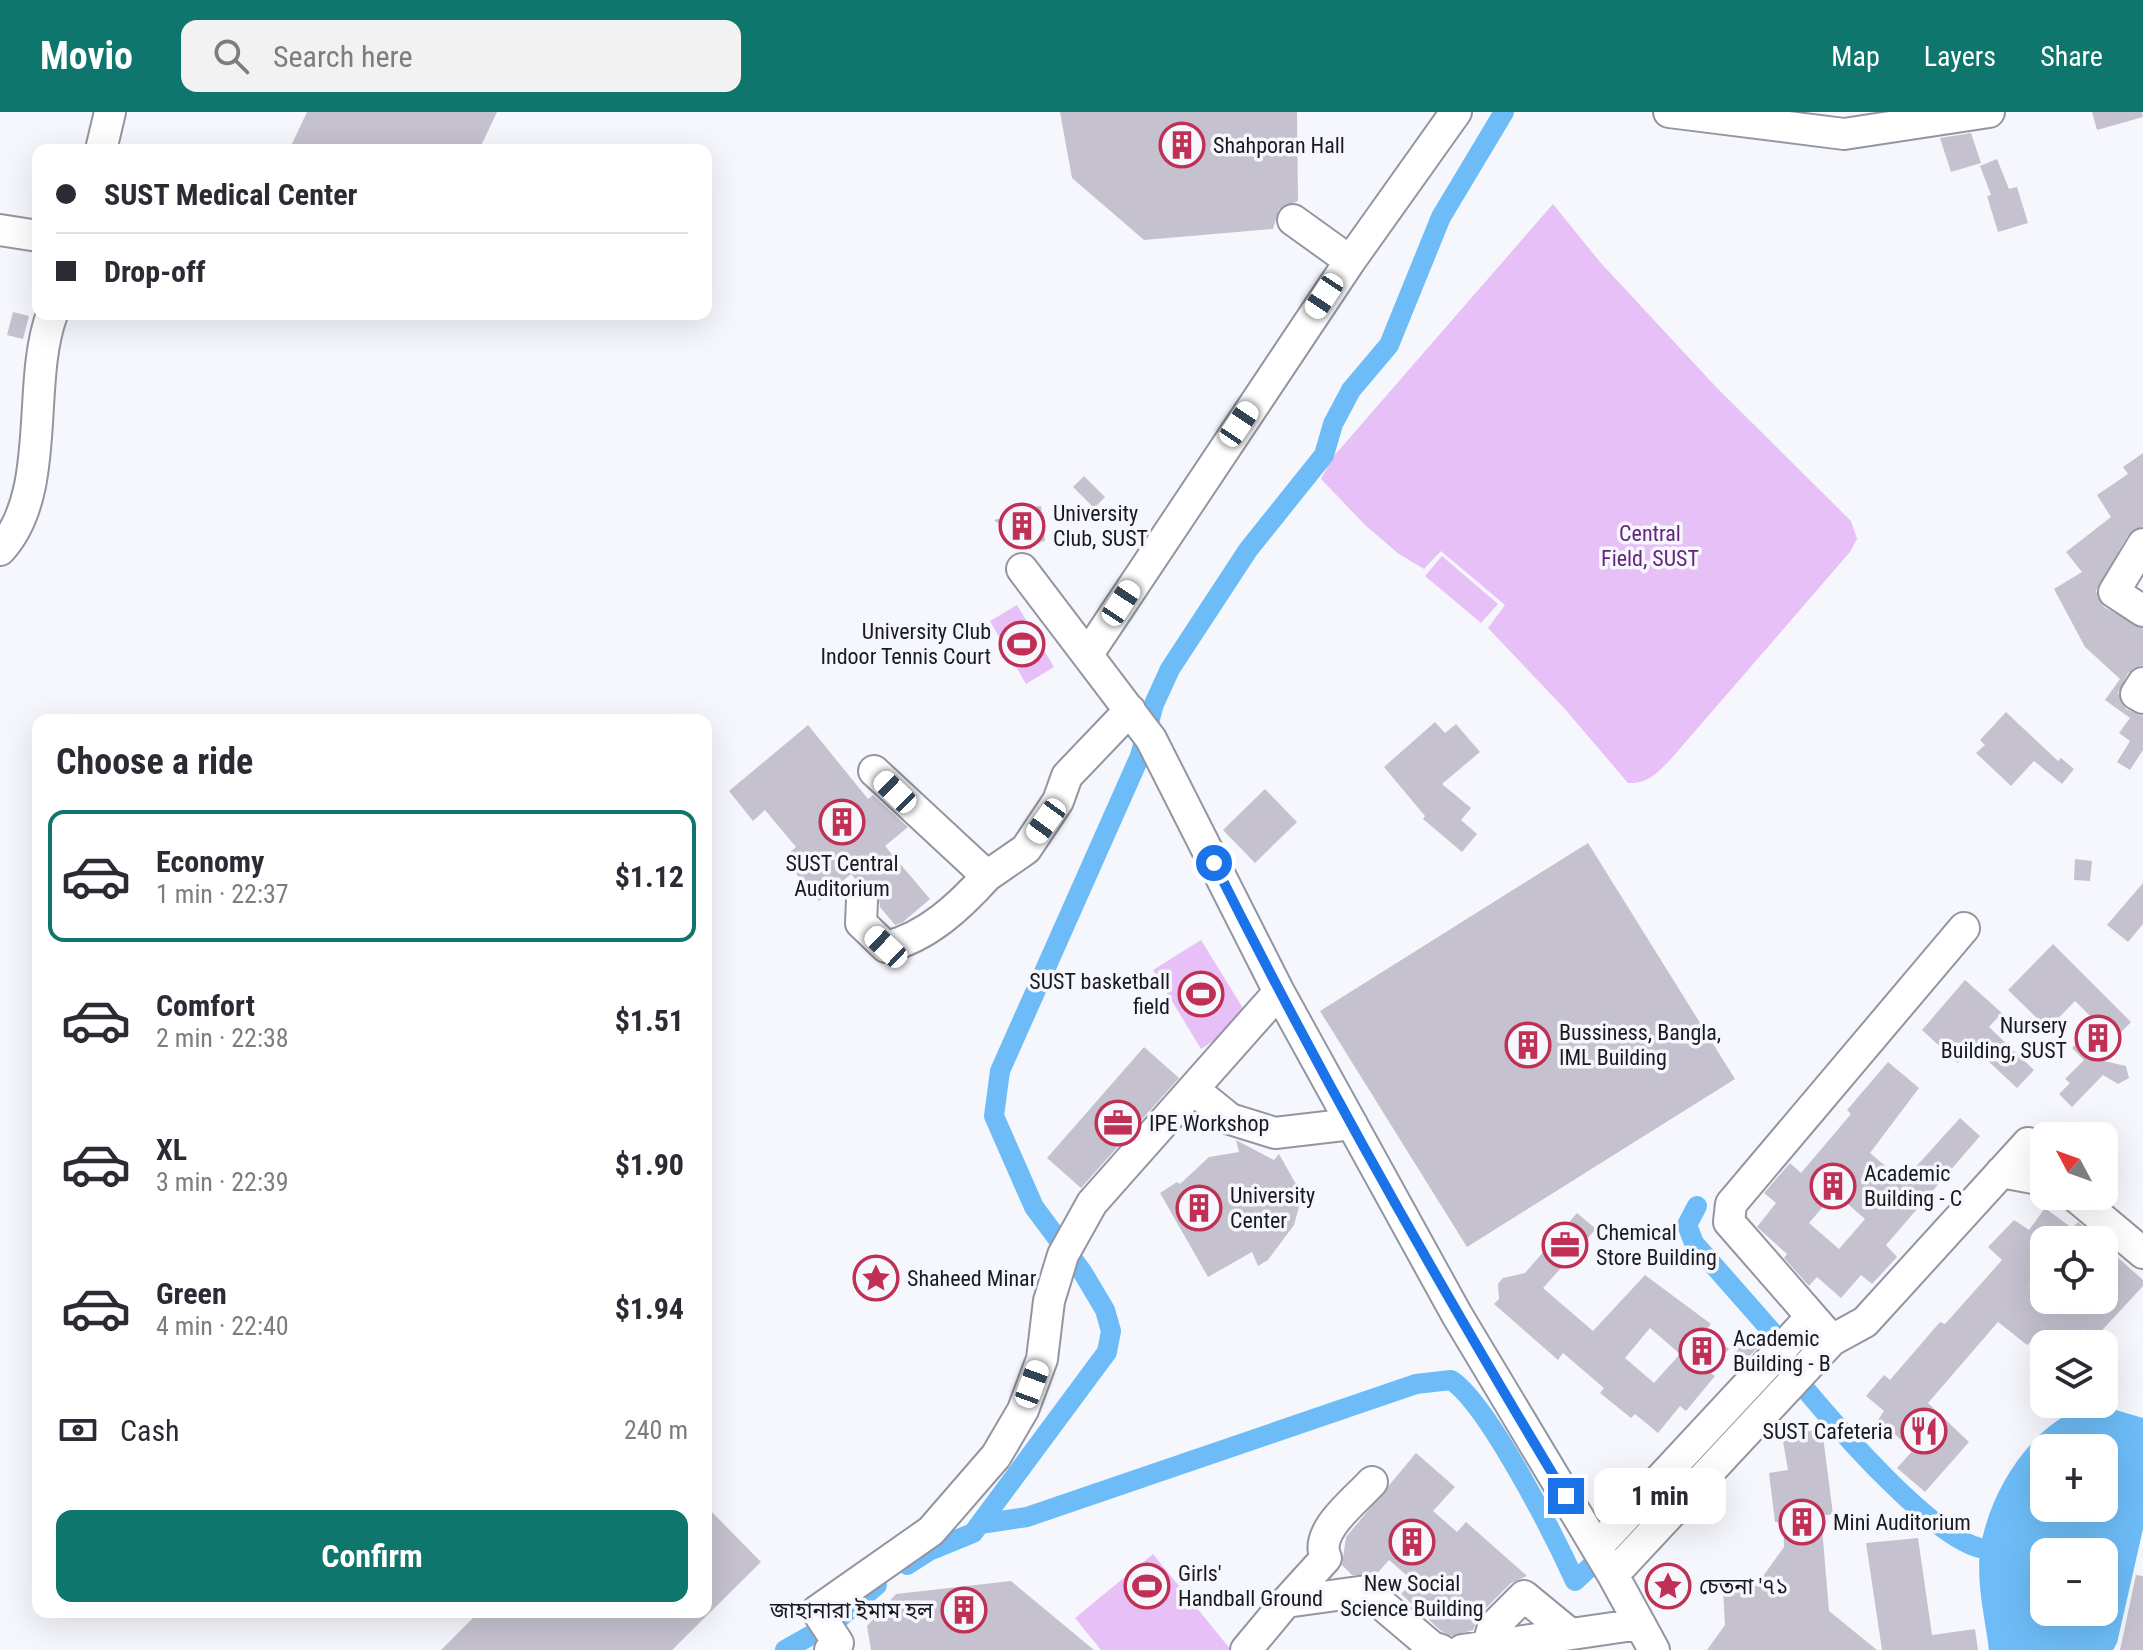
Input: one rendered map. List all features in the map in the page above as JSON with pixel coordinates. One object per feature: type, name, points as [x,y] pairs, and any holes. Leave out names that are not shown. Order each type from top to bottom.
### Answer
[{"type":"street","points":[[102,144],[110,112]]},
{"type":"street","points":[[1088,654],[1350,261],[1456,112]]},
{"type":"street","points":[[1669,112],[1844,134],[1989,112]]},
{"type":"street","points":[[1293,220],[1350,261]]},
{"type":"street","points":[[0,230],[32,235]]},
{"type":"street","points":[[0,550],[23,508],[31,472],[43,339],[50,320]]},
{"type":"street","points":[[2143,544],[2114,592],[2143,611]]},
{"type":"street","points":[[1022,569],[1141,725],[1279,992],[1457,1315],[1597,1547],[1647,1637]]},
{"type":"street","points":[[2143,683],[2136,694],[2143,698]]},
{"type":"street","points":[[862,900],[861,923],[886,947],[911,941],[963,902],[987,876],[1026,849],[1058,801],[1067,776],[1141,725]]},
{"type":"street","points":[[874,771],[937,833],[987,876]]},
{"type":"street","points":[[1794,1335],[1729,1222],[1731,1204],[1964,928]]},
{"type":"street","points":[[834,1646],[817,1611],[931,1531],[996,1456],[1023,1410],[1042,1359],[1049,1301],[1063,1255],[1092,1203],[1279,992]]},
{"type":"street","points":[[1193,1089],[1230,1119],[1275,1133],[1352,1124]]},
{"type":"street","points":[[1613,1575],[1832,1340],[1865,1322],[2028,1143]]},
{"type":"street","points":[[2001,1172],[2030,1177]]},
{"type":"street","points":[[2092,1210],[2143,1253]]},
{"type":"street","points":[[1794,1335],[1832,1340]]},
{"type":"street","points":[[1597,1547],[1794,1335]]},
{"type":"street","points":[[1372,1482],[1324,1536],[1323,1551],[1326,1558],[1432,1647],[1441,1650]]},
{"type":"street","points":[[1246,1650],[1326,1558]]},
{"type":"street","points":[[1286,1602],[1366,1591]]},
{"type":"street","points":[[1474,1649],[1524,1596],[1569,1633]]},
{"type":"street","points":[[1474,1649],[1569,1633],[1647,1637]]},
{"type":"green space","name":"Central Field, SUST","points":[[1553,204],[1600,262],[1717,388],[1851,521],[1857,539],[1850,552],[1670,760],[1652,777],[1635,783],[1628,783],[1564,708],[1488,628],[1505,605],[1441,551],[1424,569],[1399,554],[1366,526],[1321,479],[1333,457]]},
{"type":"green space","points":[[1442,556],[1498,604],[1481,623],[1425,576]]},
{"type":"green space","name":"University Club Indoor Tennis Court","points":[[1017,605],[1054,667],[1026,684],[990,621]]},
{"type":"green space","name":"SUST basketball field","points":[[1201,940],[1249,1018],[1201,1049],[1153,970]]},
{"type":"green space","name":"Girls' Handball Ground","points":[[1153,1554],[1231,1650],[1101,1650],[1075,1618]]},
{"type":"water","points":[[2118,1411],[2143,1418],[2143,1529],[2117,1643],[2113,1650],[1989,1650],[1979,1572],[1981,1546],[1985,1527],[2001,1488],[2030,1446],[2030,1522],[2118,1522],[2118,1434],[2041,1434],[2062,1418],[2118,1418]]},
{"type":"building","points":[[307,112],[497,112],[482,144],[292,144]]},
{"type":"building","name":"Shahporan Hall","points":[[1060,112],[1297,112],[1298,201],[1279,209],[1273,229],[1144,240],[1072,178]]},
{"type":"building","points":[[2092,112],[2142,112],[2143,117],[2097,130]]},
{"type":"building","points":[[1971,133],[1981,163],[1951,172],[1940,138]]},
{"type":"building","points":[[1997,159],[2009,189],[2017,187],[2028,223],[1998,232],[1987,196],[1991,195],[1980,166]]},
{"type":"building","points":[[13,312],[29,316],[23,339],[7,335]]},
{"type":"building","points":[[2143,453],[2143,526],[2128,535],[2096,591],[2104,607],[2143,629],[2143,665],[2128,673],[2118,693],[2126,709],[2143,716],[2143,750],[2130,770],[2117,762],[2130,741],[2119,733],[2130,718],[2105,700],[2120,679],[2085,647],[2054,589],[2082,572],[2066,552],[2111,517],[2097,495],[2128,474],[2123,467]]},
{"type":"building","points":[[1084,476],[1105,497],[1094,508],[1073,487]]},
{"type":"building","name":"University Club, SUST","points":[[1041,506],[1045,541],[1036,543],[1030,550],[1024,545],[1009,545],[1008,531],[994,520],[1006,517],[1006,510]]},
{"type":"building","points":[[2006,712],[2058,761],[2061,758],[2074,769],[2062,784],[2034,761],[2011,786],[1976,753],[1985,745],[1980,740]]},
{"type":"building","points":[[1435,722],[1445,733],[1456,724],[1480,752],[1442,784],[1471,808],[1461,820],[1477,834],[1462,852],[1423,819],[1425,816],[1384,767]]},
{"type":"building","name":"SUST Central Auditorium","points":[[808,725],[868,799],[873,795],[908,827],[885,846],[930,899],[903,922],[895,925],[880,907],[878,891],[871,884],[859,883],[851,874],[819,901],[783,858],[796,847],[765,810],[753,821],[729,791]]},
{"type":"building","points":[[1265,789],[1297,822],[1255,863],[1223,830]]},
{"type":"building","name":"Bussiness, Bangla, IML Building","points":[[1588,843],[1735,1079],[1467,1247],[1320,1011]]},
{"type":"building","points":[[2075,859],[2092,861],[2090,881],[2074,880]]},
{"type":"building","points":[[2143,883],[2143,924],[2128,942],[2107,925]]},
{"type":"building","name":"Nursery Building, SUST","points":[[2053,944],[2131,1022],[2095,1059],[2126,1066],[2129,1078],[2118,1084],[2103,1075],[2072,1107],[2059,1094],[2070,1083],[2065,1079],[2084,1060],[2072,1048],[2097,1023],[2075,1001],[2048,1029],[2008,990]]},
{"type":"building","points":[[1965,980],[2002,1013],[1989,1027],[2034,1070],[2017,1088],[1973,1047],[1958,1063],[1922,1030]]},
{"type":"building","name":"IPE Workshop","points":[[1144,1047],[1179,1078],[1081,1188],[1047,1158]]},
{"type":"building","name":"Academic Building - C","points":[[1888,1062],[1919,1088],[1870,1153],[1903,1181],[1960,1118],[1980,1136],[1886,1245],[1897,1257],[1872,1284],[1861,1275],[1841,1298],[1817,1277],[1809,1286],[1784,1258],[1787,1254],[1757,1227],[1776,1203],[1764,1193],[1790,1163],[1801,1173],[1851,1114],[1847,1110]],"holes":[[[1835,1193],[1865,1219],[1839,1249],[1809,1223]]]},
{"type":"building","name":"University Center","points":[[1236,1140],[1274,1160],[1279,1154],[1297,1186],[1300,1203],[1294,1225],[1268,1260],[1258,1266],[1252,1252],[1208,1277],[1160,1193],[1177,1182],[1180,1184],[1209,1157],[1239,1152]]},
{"type":"building","points":[[2044,1210],[2048,1210],[2069,1226],[2032,1226]]},
{"type":"building","name":"Academic Building - B","points":[[1577,1213],[1596,1229],[1543,1288],[1593,1331],[1645,1275],[1711,1324],[1706,1330],[1729,1349],[1709,1372],[1715,1376],[1686,1411],[1680,1406],[1658,1433],[1635,1414],[1631,1418],[1600,1393],[1604,1388],[1563,1353],[1558,1360],[1494,1304],[1499,1299],[1498,1284],[1503,1278],[1525,1273]],"holes":[[[1650,1328],[1680,1354],[1654,1383],[1625,1358]]]},
{"type":"building","points":[[2014,1220],[2029,1230],[2030,1314],[2117,1314],[2102,1330],[2030,1330],[2030,1342],[2027,1345],[1998,1322],[1928,1403],[1969,1442],[1925,1492],[1897,1468],[1913,1450],[1878,1420],[1884,1411],[1866,1396],[1884,1375],[1890,1380],[1940,1322],[1945,1324],[2002,1260],[1988,1247]]},
{"type":"building","points":[[2118,1258],[2143,1280],[2143,1286],[2118,1313]]},
{"type":"building","points":[[1750,1335],[1761,1344],[1746,1360],[1736,1352]]},
{"type":"building","points":[[1822,1429],[1833,1514],[1821,1516],[1829,1611],[1877,1650],[1707,1650],[1725,1625],[1723,1590],[1756,1586],[1784,1547],[1783,1522],[1775,1522],[1769,1473],[1788,1470],[1782,1436]]},
{"type":"building","name":"New Social Science Building","points":[[1416,1453],[1455,1487],[1433,1511],[1457,1532],[1466,1522],[1527,1576],[1511,1583],[1480,1614],[1473,1630],[1451,1636],[1441,1631],[1401,1594],[1413,1581],[1389,1560],[1375,1576],[1352,1575],[1342,1565],[1346,1537]]},
{"type":"building","points":[[712,1512],[761,1562],[712,1610]]},
{"type":"building","points":[[1918,1538],[1932,1635],[1975,1629],[1978,1650],[1882,1650],[1866,1543]]},
{"type":"building","points":[[2136,1575],[2143,1576],[2143,1650],[2120,1650]]},
{"type":"building","name":"জাহানারা ইমাম হল","points":[[1011,1581],[1094,1650],[871,1650],[867,1626],[896,1594]]},
{"type":"building","points":[[473,1618],[704,1618],[672,1650],[441,1650]]},
{"type":"waterway","points":[[907,1565],[929,1551],[973,1533],[1107,1352],[1111,1331],[1105,1310],[1083,1273],[1034,1207],[994,1116],[1000,1071],[1140,756],[1154,704],[1170,669],[1248,550],[1324,455],[1333,424],[1351,390],[1389,345],[1441,217],[1504,112]]},
{"type":"waterway","points":[[1697,1206],[1687,1225],[1694,1243],[1774,1334],[1785,1351],[1784,1357]]},
{"type":"waterway","points":[[980,1524],[1027,1517],[1416,1384],[1451,1380],[1483,1415],[1501,1443],[1537,1504],[1575,1581],[1590,1567]]},
{"type":"waterway","points":[[1801,1384],[1860,1451],[1911,1502],[1936,1523],[1980,1548]]},
{"type":"waterway","points":[[785,1650],[836,1621],[877,1585]]},
{"type":"place","name":"Shahporan Hall","points":[[1182,145]]},
{"type":"place","name":"University Club, SUST","points":[[1022,526]]},
{"type":"place","name":"University Club Indoor Tennis Court","points":[[1022,644]]},
{"type":"place","name":"SUST Central Auditorium","points":[[842,822]]},
{"type":"place","name":"SUST basketball field","points":[[1201,994]]},
{"type":"place","name":"Nursery Building, SUST","points":[[2098,1038]]},
{"type":"place","name":"Bussiness, Bangla, IML Building","points":[[1528,1045]]},
{"type":"place","name":"IPE Workshop","points":[[1118,1123]]},
{"type":"place","name":"Academic Building - C","points":[[1833,1186]]},
{"type":"place","name":"University Center","points":[[1199,1208]]},
{"type":"place","name":"Chemical Store Building","points":[[1565,1245]]},
{"type":"place","name":"Shaheed Minar","points":[[876,1278]]},
{"type":"place","name":"Academic Building - B","points":[[1702,1351]]},
{"type":"place","name":"SUST Cafeteria","points":[[1924,1431]]},
{"type":"place","name":"Mini Auditorium","points":[[1802,1522]]},
{"type":"place","name":"New Social Science Building","points":[[1412,1542]]},
{"type":"place","name":"Girls' Handball Ground","points":[[1147,1586]]},
{"type":"place","name":"চেতনা '৭১","points":[[1668,1586]]},
{"type":"place","name":"জাহানারা ইমাম হল","points":[[964,1610]]},
{"type":"route","points":[[1214,863],[1279,992],[1457,1315],[1566,1496]]}]
